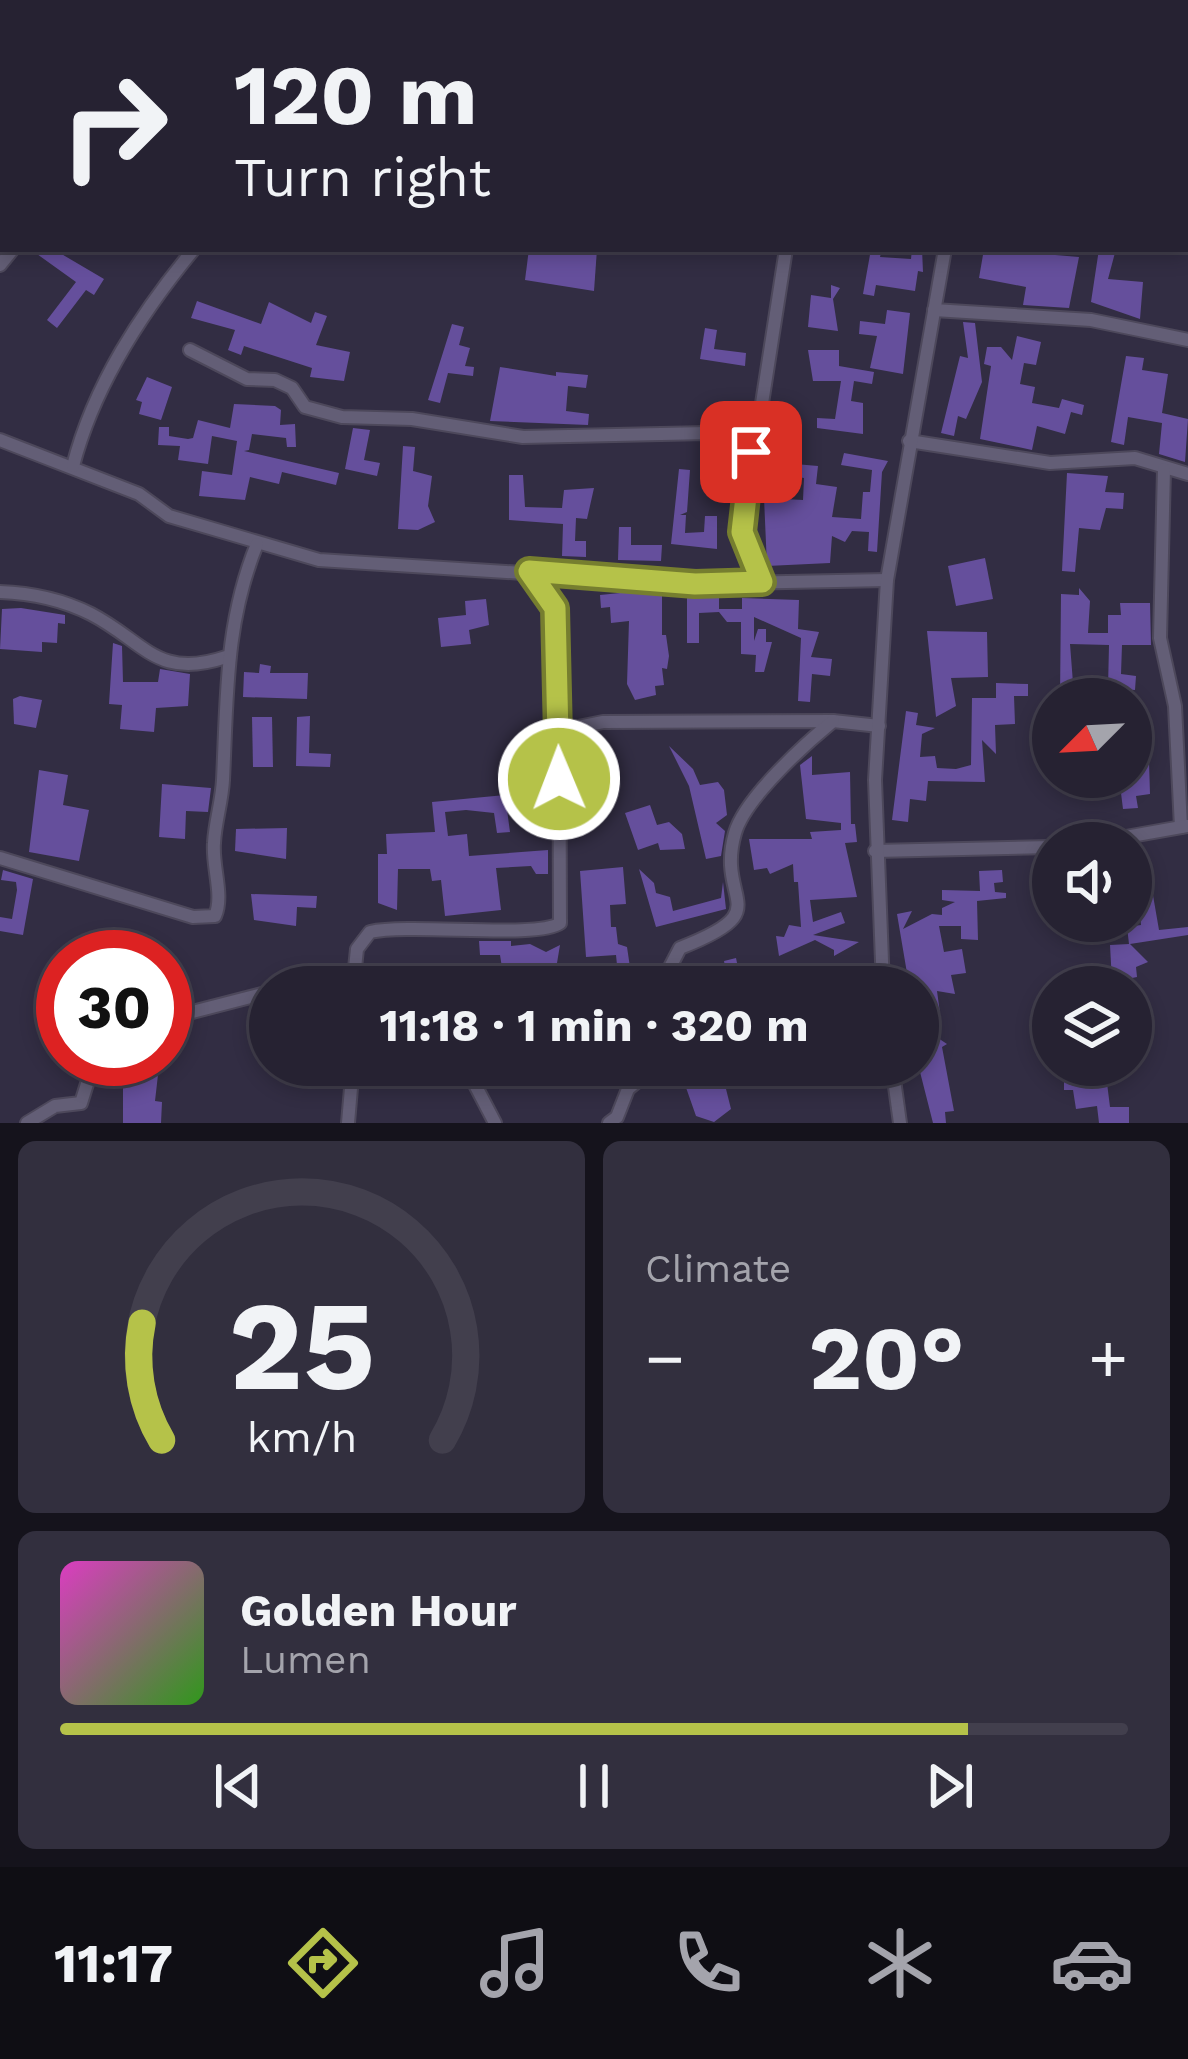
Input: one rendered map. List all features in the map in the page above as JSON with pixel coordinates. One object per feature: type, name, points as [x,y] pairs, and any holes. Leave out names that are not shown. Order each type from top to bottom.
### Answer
[{"type":"street","points":[[73,466],[82,432],[116,360],[192,252]]},
{"type":"street","points":[[762,582],[742,532],[786,252]]},
{"type":"street","points":[[882,966],[874,851],[887,580],[944,252]]},
{"type":"street","points":[[934,310],[1091,320],[1188,340]]},
{"type":"street","points":[[190,350],[247,379],[275,380],[292,388],[305,407],[342,417],[412,419],[523,437],[707,433],[729,436],[751,452]]},
{"type":"street","points":[[0,440],[139,494],[169,516],[319,560],[695,584],[887,580]]},
{"type":"street","points":[[908,441],[1050,463],[1135,458],[1188,474]]},
{"type":"street","points":[[1152,832],[1184,826],[1175,706],[1160,638],[1164,469]]},
{"type":"street","points":[[0,858],[193,917],[214,916],[220,905],[213,859],[222,788],[226,657],[238,595],[256,544]]},
{"type":"street","points":[[355,966],[357,949],[370,932],[450,926],[544,931],[560,923],[555,608],[529,571]]},
{"type":"street","points":[[0,592],[22,592],[92,615],[160,661],[204,664],[226,657]]},
{"type":"street","points":[[558,731],[603,722],[833,721],[879,726]]},
{"type":"street","points":[[671,966],[680,948],[727,930],[736,918],[735,832],[789,758],[833,721]]},
{"type":"street","points":[[874,851],[1032,847]]},
{"type":"street","points":[[192,1012],[249,997]]},
{"type":"street","points":[[27,1123],[39,1112],[81,1103],[86,1086]]},
{"type":"street","points":[[348,1123],[351,1086]]},
{"type":"street","points":[[476,1086],[495,1123]]},
{"type":"street","points":[[609,1123],[617,1117],[631,1086]]},
{"type":"street","points":[[895,1086],[900,1123]]},
{"type":"building","points":[[34,252],[58,252],[104,279],[94,295],[86,290],[57,328],[47,320],[76,282]]},
{"type":"building","points":[[529,252],[597,252],[594,291],[525,280]]},
{"type":"building","points":[[870,252],[911,259],[912,252],[922,252],[923,272],[918,271],[915,291],[876,285],[874,296],[863,294]]},
{"type":"building","points":[[983,252],[1079,257],[1069,308],[1023,305],[1026,287],[979,278]]},
{"type":"building","points":[[1099,252],[1115,252],[1108,279],[1143,282],[1140,319],[1091,302]]},
{"type":"building","points":[[831,285],[840,288],[833,299],[838,331],[808,327],[811,295],[831,298]]},
{"type":"building","points":[[197,301],[261,324],[269,302],[311,323],[315,312],[327,316],[316,345],[350,352],[344,381],[310,377],[312,368],[244,346],[241,355],[228,350],[235,330],[191,318]]},
{"type":"building","points":[[887,310],[910,313],[903,374],[870,368],[877,336],[859,334],[860,321],[885,324]]},
{"type":"building","points":[[963,322],[975,323],[982,382],[966,419],[958,416],[954,436],[941,433],[960,356],[968,358]]},
{"type":"building","points":[[452,324],[464,327],[459,345],[470,348],[465,366],[474,367],[473,376],[448,373],[440,403],[428,400]]},
{"type":"building","points":[[705,328],[717,330],[714,349],[746,353],[745,366],[700,359]]},
{"type":"building","points":[[1017,336],[1041,342],[1036,365],[1024,363],[1020,384],[1035,387],[1032,403],[1059,408],[1062,399],[1084,405],[1082,415],[1071,412],[1065,434],[1037,426],[1032,450],[980,439],[991,366],[984,364],[987,347],[1001,347],[1012,360]]},
{"type":"building","points":[[808,350],[839,350],[839,366],[874,372],[872,384],[854,381],[851,401],[863,403],[863,434],[817,428],[817,418],[835,419],[841,381],[813,381]]},
{"type":"building","points":[[1126,356],[1144,358],[1142,370],[1168,374],[1162,413],[1188,419],[1185,462],[1159,454],[1162,423],[1128,417],[1124,445],[1111,442]]},
{"type":"building","points":[[500,367],[556,376],[556,372],[588,375],[586,388],[568,386],[566,411],[589,414],[588,425],[490,421]]},
{"type":"building","points":[[147,377],[172,387],[161,420],[139,414],[142,402],[136,400]]},
{"type":"building","points":[[234,404],[275,406],[281,410],[280,425],[295,424],[296,447],[287,447],[286,438],[252,434],[249,450],[244,451],[339,473],[336,485],[282,472],[279,484],[250,477],[245,500],[199,496],[202,471],[232,475],[237,441],[212,436],[208,464],[178,460],[180,446],[158,445],[159,427],[169,427],[169,436],[188,439],[193,438],[198,420],[230,428]]},
{"type":"building","points":[[775,427],[786,429],[781,450],[794,452],[795,464],[818,466],[816,484],[837,487],[832,517],[861,519],[863,492],[870,492],[872,470],[841,465],[844,453],[888,461],[882,472],[877,552],[868,551],[869,532],[852,531],[845,542],[832,536],[830,563],[767,566],[764,498],[803,500],[804,478],[773,473]]},
{"type":"building","points":[[353,428],[370,430],[364,460],[380,463],[377,476],[345,469]]},
{"type":"building","points":[[403,446],[415,447],[413,471],[432,476],[428,506],[435,522],[418,530],[398,529]]},
{"type":"building","points":[[679,469],[690,470],[687,512],[680,515],[686,515],[685,533],[704,532],[705,516],[717,516],[717,549],[671,544]]},
{"type":"building","points":[[1067,473],[1108,476],[1105,492],[1124,493],[1123,509],[1106,508],[1100,530],[1079,528],[1075,572],[1062,571]]},
{"type":"building","points":[[509,475],[523,475],[525,507],[562,508],[564,490],[594,488],[587,519],[576,518],[575,541],[586,541],[586,557],[562,556],[563,524],[509,520]]},
{"type":"building","points":[[619,527],[631,527],[631,545],[662,545],[661,561],[618,560]]},
{"type":"building","points":[[985,558],[993,599],[956,606],[948,566]]},
{"type":"building","points":[[1079,588],[1090,601],[1088,633],[1108,633],[1108,615],[1121,615],[1120,603],[1150,603],[1151,645],[1122,645],[1121,674],[1136,678],[1108,678],[1109,645],[1070,644],[1073,678],[1060,678],[1061,594],[1079,595]]},
{"type":"building","points":[[662,594],[662,635],[666,635],[669,656],[667,669],[662,668],[664,685],[655,686],[656,695],[635,700],[627,684],[629,621],[611,623],[610,607],[601,608],[600,595]]},
{"type":"building","points":[[687,597],[719,597],[719,609],[742,609],[742,598],[799,600],[798,629],[819,632],[811,657],[832,659],[830,676],[812,674],[810,702],[798,701],[801,638],[754,617],[754,641],[758,629],[766,629],[766,642],[772,642],[764,672],[755,672],[756,655],[741,654],[741,622],[727,622],[719,612],[699,613],[699,643],[687,643]]},
{"type":"building","points":[[486,599],[489,625],[469,630],[471,644],[441,647],[438,618],[466,615],[465,601]]},
{"type":"building","points":[[2,609],[65,615],[65,624],[58,623],[57,643],[42,642],[42,652],[0,649]]},
{"type":"building","points":[[927,631],[987,632],[988,677],[951,678],[956,706],[936,717]]},
{"type":"building","points":[[113,643],[122,646],[123,682],[158,682],[160,669],[190,674],[188,706],[156,708],[154,732],[120,729],[122,705],[109,704]]},
{"type":"building","points":[[260,664],[271,666],[270,673],[308,673],[307,699],[243,697],[244,672],[259,673]]},
{"type":"building","points":[[996,683],[1028,684],[1028,696],[1014,696],[1015,724],[995,725],[996,754],[982,740],[985,782],[928,781],[926,801],[910,799],[908,822],[892,820],[906,711],[918,713],[916,725],[935,728],[922,734],[920,757],[935,756],[937,768],[971,765],[972,698],[996,698]]},
{"type":"building","points":[[13,699],[42,700],[36,728],[14,724]]},
{"type":"building","points":[[310,716],[309,753],[331,754],[330,767],[296,766],[297,717]]},
{"type":"building","points":[[252,717],[272,717],[273,767],[253,767]]},
{"type":"building","points":[[669,746],[693,769],[700,785],[718,782],[724,790],[727,815],[716,823],[725,831],[721,856],[706,859],[689,786]]},
{"type":"building","points":[[812,756],[812,775],[850,772],[851,824],[855,824],[857,842],[845,843],[857,897],[810,900],[813,922],[841,912],[845,923],[813,935],[859,942],[834,956],[834,950],[815,940],[779,956],[776,936],[784,937],[789,925],[801,927],[798,882],[794,882],[793,864],[770,874],[767,868],[754,870],[749,839],[812,839],[810,832],[841,830],[841,823],[806,819],[800,765]]},
{"type":"building","points":[[39,770],[68,775],[63,805],[89,810],[79,861],[29,852]]},
{"type":"building","points":[[162,784],[211,788],[208,812],[186,811],[185,839],[159,837]]},
{"type":"building","points":[[505,795],[510,832],[497,833],[494,813],[466,810],[445,812],[448,836],[467,834],[469,856],[548,850],[548,874],[536,874],[531,866],[496,868],[501,910],[445,916],[441,880],[432,881],[430,869],[398,869],[397,910],[378,903],[378,854],[387,854],[386,834],[435,832],[432,802]]},
{"type":"building","points":[[1122,798],[1136,798],[1138,808],[1123,809]]},
{"type":"building","points":[[650,805],[657,825],[669,822],[682,834],[685,849],[660,850],[658,843],[638,850],[625,813]]},
{"type":"building","points":[[287,828],[286,859],[235,851],[236,829]]},
{"type":"building","points":[[623,867],[626,904],[610,905],[611,927],[616,927],[618,944],[627,947],[630,966],[617,966],[616,955],[586,957],[580,871]]},
{"type":"building","points":[[639,869],[654,883],[656,893],[670,897],[673,911],[721,898],[723,882],[726,909],[656,927]]},
{"type":"building","points":[[3,870],[33,879],[23,935],[0,931],[0,917],[12,919],[17,890],[16,882],[1,880]]},
{"type":"building","points":[[1002,870],[1003,882],[994,883],[995,892],[1006,893],[1006,898],[977,901],[978,940],[961,939],[961,926],[939,926],[944,952],[962,949],[966,973],[951,975],[955,994],[939,991],[939,966],[906,966],[897,914],[912,911],[903,929],[932,914],[942,915],[942,908],[955,902],[942,900],[942,890],[980,891],[979,871]]},
{"type":"building","points":[[1152,890],[1159,930],[1188,927],[1188,935],[1152,941]]},
{"type":"building","points":[[251,894],[317,896],[316,908],[297,907],[296,926],[254,920]]},
{"type":"building","points":[[479,941],[530,944],[546,952],[560,945],[556,966],[502,966],[500,955],[480,955]]},
{"type":"building","points":[[1143,942],[1130,944],[1148,962],[1111,966],[1110,945]]},
{"type":"building","points":[[939,1039],[947,1044],[942,1047],[954,1111],[945,1112],[946,1123],[933,1123],[924,1086],[939,1086]]},
{"type":"building","points":[[123,1086],[157,1086],[161,1123],[123,1123]]},
{"type":"building","points":[[685,1086],[725,1086],[731,1109],[714,1122],[696,1116]]},
{"type":"building","points":[[1064,1086],[1107,1086],[1110,1107],[1129,1107],[1129,1123],[1099,1123],[1097,1106],[1076,1109],[1073,1090],[1064,1090]]},
{"type":"route","points":[[559,779],[555,608],[529,571],[652,582],[762,582],[746,553],[742,532],[751,452]]}]
